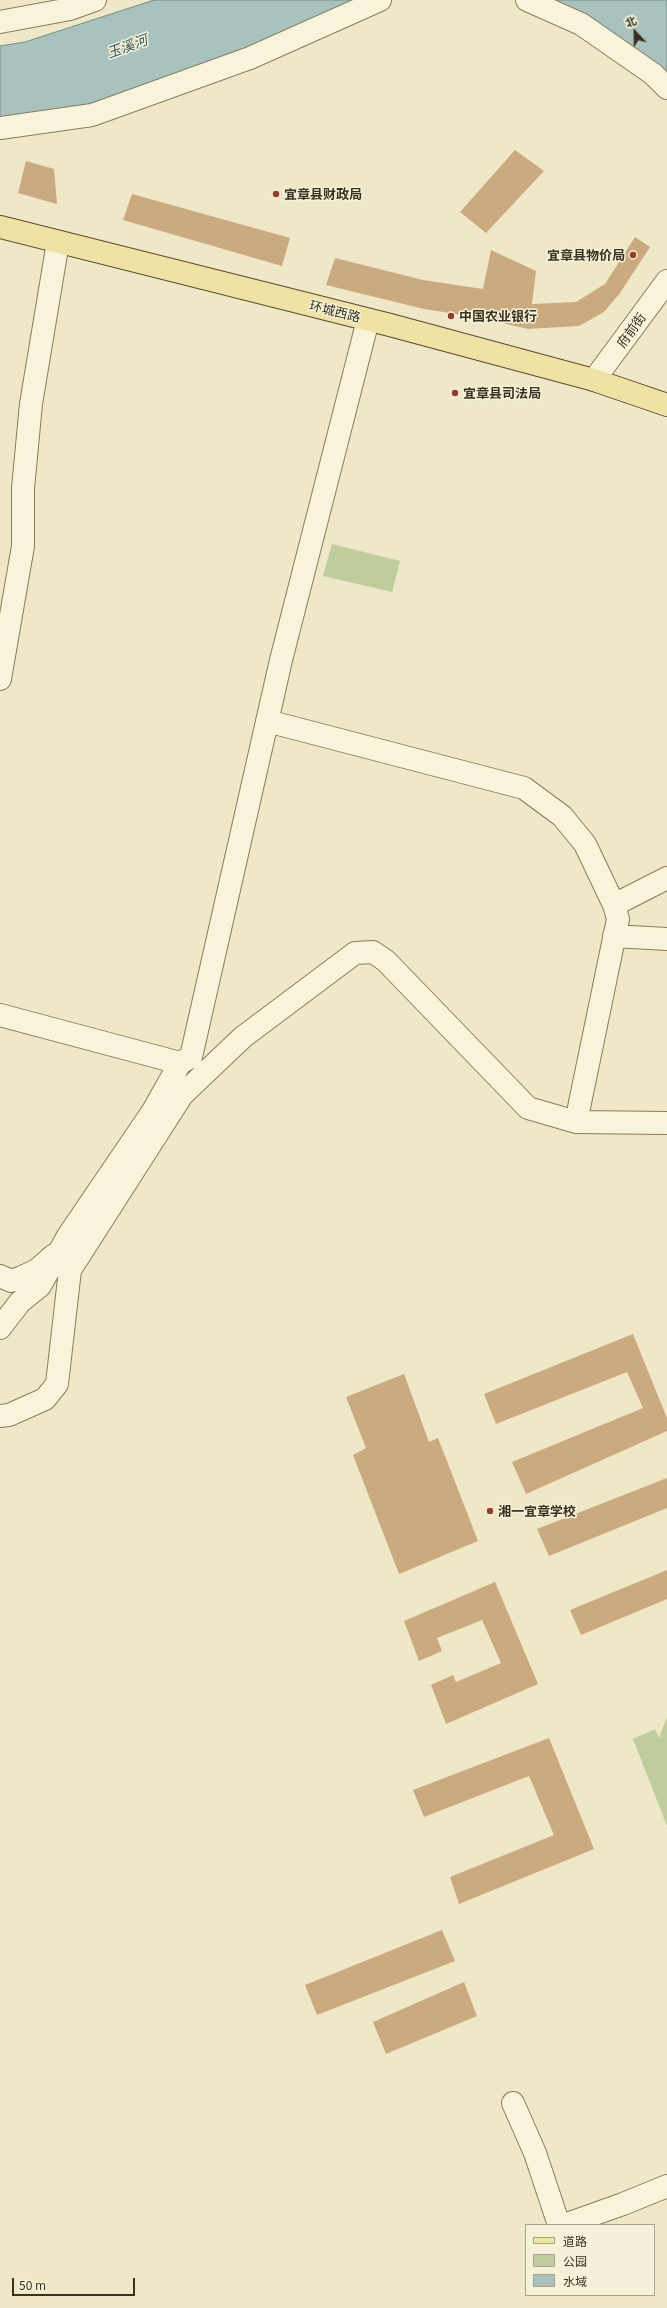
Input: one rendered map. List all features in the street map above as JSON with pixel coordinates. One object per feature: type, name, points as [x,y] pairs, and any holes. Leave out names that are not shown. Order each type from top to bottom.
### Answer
[{"type":"main road","name":"环城西路","points":[[0,227],[368,320],[594,380],[667,405]]},
{"type":"street","points":[[0,128],[98,112],[250,58],[380,0]]},
{"type":"street","points":[[526,0],[581,24],[653,74],[667,88]]},
{"type":"street","points":[[0,22],[70,9],[92,1]]},
{"type":"street","points":[[0,679],[23,546],[23,488],[31,404],[58,242]]},
{"type":"street","name":"府前街","points":[[594,380],[667,281]]},
{"type":"street","points":[[0,1328],[20,1302],[40,1286],[68,1236],[153,1111],[180,1063],[190,1057],[267,721],[368,320]]},
{"type":"street","points":[[267,721],[524,788],[562,816],[585,844],[614,905],[618,919],[576,1122]]},
{"type":"street","points":[[614,905],[667,878]]},
{"type":"street","points":[[614,936],[667,940]]},
{"type":"street","points":[[0,1416],[9,1415],[44,1399],[57,1384],[70,1270],[182,1095],[243,1037],[355,953],[373,952],[386,961],[528,1108],[576,1122],[667,1123]]},
{"type":"street","points":[[0,1015],[180,1063]]},
{"type":"street","points":[[0,1276],[11,1281],[22,1277],[37,1270],[60,1250]]},
{"type":"street","points":[[513,2104],[535,2153],[559,2224]]},
{"type":"street","points":[[567,2224],[623,2204],[667,2186]]},
{"type":"green space","points":[[332,544],[400,561],[392,592],[323,576]]},
{"type":"green space","points":[[667,1717],[667,1826],[633,1739],[655,1729],[659,1738]]},
{"type":"water","name":"玉溪河","points":[[154,0],[364,0],[246,48],[80,110],[0,122],[0,46],[25,42]]},
{"type":"water","points":[[543,0],[667,0],[667,81]]},
{"type":"building","points":[[515,150],[544,171],[486,233],[460,212]]},
{"type":"building","points":[[26,161],[54,169],[57,204],[18,193]]},
{"type":"building","points":[[132,194],[290,238],[282,266],[123,220]]},
{"type":"building","points":[[635,237],[650,247],[620,293],[604,312],[579,326],[528,329],[476,317],[424,309],[326,285],[335,258],[423,280],[483,289],[491,250],[536,271],[532,304],[576,302],[605,284]]},
{"type":"building","points":[[633,1334],[667,1418],[667,1431],[526,1494],[512,1462],[643,1408],[627,1372],[496,1424],[484,1394]]},
{"type":"building","points":[[404,1374],[429,1442],[438,1438],[478,1541],[399,1574],[353,1455],[366,1448],[346,1397]]},
{"type":"building","points":[[667,1478],[667,1508],[549,1556],[537,1529]]},
{"type":"building","points":[[667,1570],[667,1599],[581,1635],[570,1610]]},
{"type":"building","points":[[495,1582],[538,1684],[446,1724],[431,1685],[453,1675],[456,1682],[501,1663],[482,1620],[437,1638],[442,1651],[419,1661],[404,1621]]},
{"type":"building","points":[[549,1738],[594,1849],[459,1904],[450,1877],[554,1835],[529,1776],[424,1817],[413,1790]]},
{"type":"building","points":[[442,1930],[455,1961],[317,2015],[305,1985]]},
{"type":"building","points":[[464,1982],[477,2016],[386,2054],[373,2022]]},
{"type":"place","name":"宜章县财政局","points":[[276,194]]},
{"type":"place","name":"宜章县物价局","points":[[633,255]]},
{"type":"place","name":"中国农业银行","points":[[451,316]]},
{"type":"place","name":"宜章县司法局","points":[[455,393]]},
{"type":"place","name":"湘一宜章学校","points":[[490,1511]]}]
